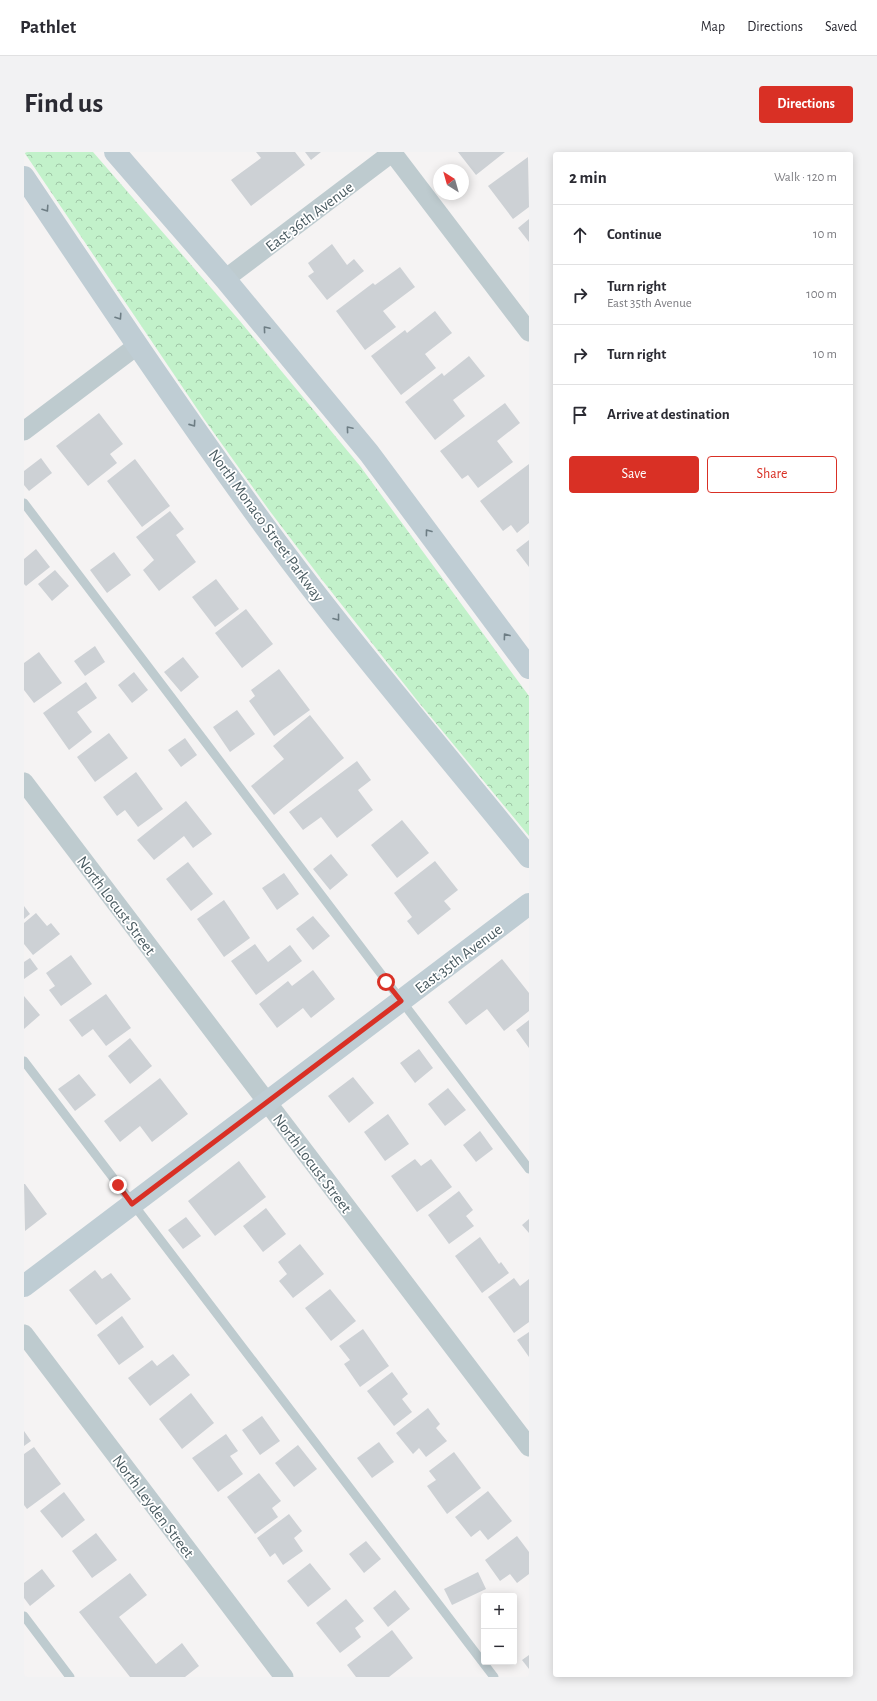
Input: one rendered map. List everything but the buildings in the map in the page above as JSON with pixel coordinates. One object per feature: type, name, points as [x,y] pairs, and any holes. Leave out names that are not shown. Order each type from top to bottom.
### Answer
[{"type":"street","points":[[115,152],[225,279],[369,453],[529,668]]},
{"type":"street","points":[[392,152],[529,332]]},
{"type":"street","name":"East 36th Avenue","points":[[225,279],[392,152]]},
{"type":"street","name":"North Monaco Street Parkway","points":[[24,177],[138,345],[266,528],[360,648],[529,857]]},
{"type":"street","points":[[24,430],[138,345]]},
{"type":"street","name":"North Locust Street","points":[[24,782],[529,1447]]},
{"type":"street","name":"East 35th Avenue","points":[[24,1286],[529,904]]},
{"type":"street","name":"North Leyden Street","points":[[24,1334],[284,1677]]},
{"type":"lane","points":[[24,503],[529,1169]]},
{"type":"lane","points":[[24,1062],[494,1677]]},
{"type":"lane","points":[[24,1616],[70,1677]]},
{"type":"green space","points":[[24,152],[93,152],[239,320],[360,466],[529,696],[529,836],[416,699],[269,510],[204,419]]},
{"type":"route","points":[[118,1185],[132,1204],[401,1001],[386,982]]}]
